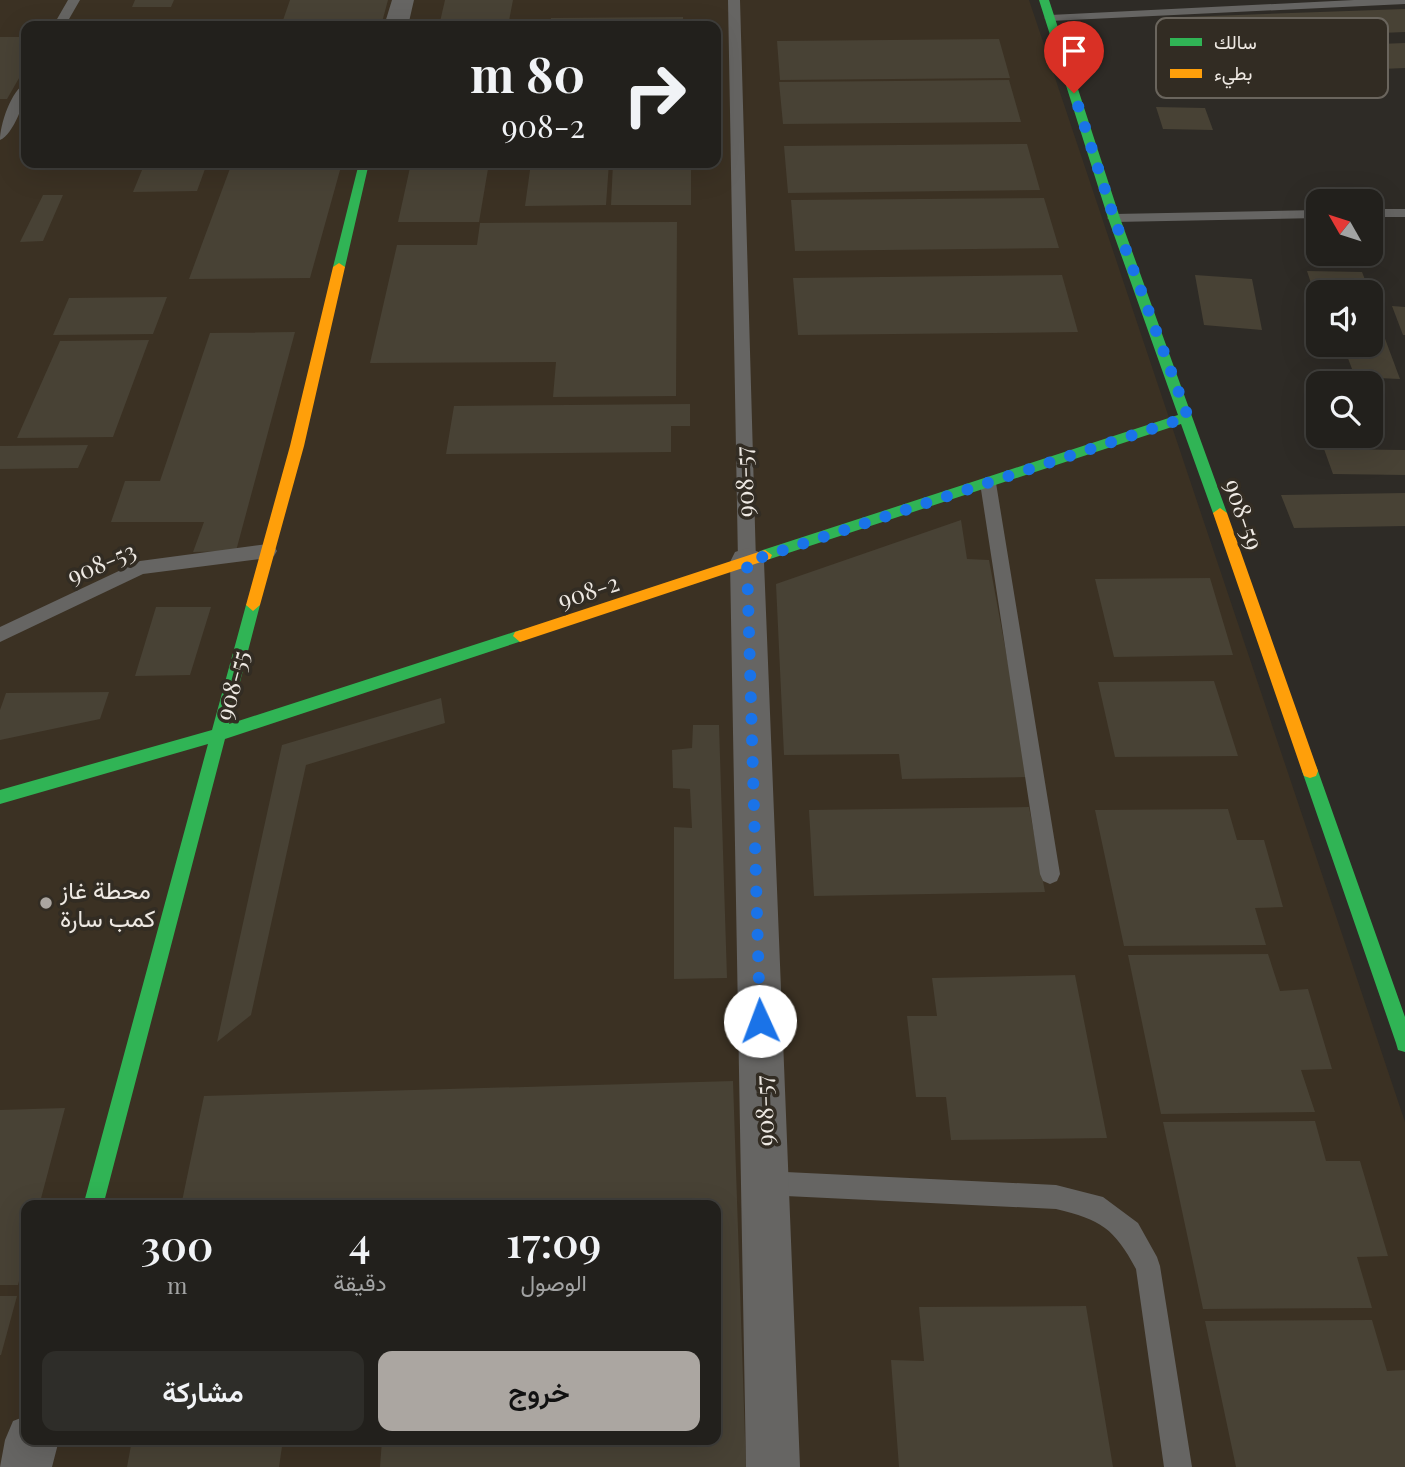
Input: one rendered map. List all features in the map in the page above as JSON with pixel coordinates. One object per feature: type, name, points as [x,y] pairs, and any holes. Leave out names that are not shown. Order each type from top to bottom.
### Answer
[{"type":"street","points":[[397,21],[403,0]]},
{"type":"street","name":"908-59","points":[[1044,0],[1114,218],[1188,417],[1405,1043]]},
{"type":"street","name":"908-55","points":[[95,1200],[217,735],[297,446],[363,168]]},
{"type":"street","name":"908-2","points":[[0,797],[217,735],[1188,417]]},
{"type":"street","name":"908-57","points":[[747,562],[773,1467]]},
{"type":"street","points":[[25,1467],[31,1445]]},
{"type":"lane","points":[[63,21],[74,0]]},
{"type":"lane","name":"908-57","points":[[734,0],[747,562]]},
{"type":"lane","points":[[1050,18],[1405,1]]},
{"type":"lane","points":[[0,136],[21,96]]},
{"type":"lane","points":[[1383,214],[1405,213]]},
{"type":"lane","points":[[1114,218],[1306,214]]},
{"type":"lane","points":[[988,483],[1050,874]]},
{"type":"lane","name":"908-53","points":[[0,635],[140,568],[268,551]]},
{"type":"lane","points":[[765,1183],[1056,1197],[1094,1206],[1129,1232],[1148,1265],[1178,1467]]},
{"type":"shaded area","points":[[0,0],[1029,0],[1405,1122],[1405,1467],[0,1467]]},
{"type":"building","points":[[135,0],[174,0],[171,7],[132,7]]},
{"type":"building","points":[[290,0],[388,0],[382,21],[283,21]]},
{"type":"building","points":[[445,0],[513,0],[509,21],[440,21]]},
{"type":"building","points":[[1405,9],[1405,32],[1388,33],[1388,18],[1183,17]]},
{"type":"building","points":[[683,17],[683,21],[550,21],[551,18]]},
{"type":"building","points":[[0,37],[21,37],[21,75],[7,99],[0,99]]},
{"type":"building","points":[[999,39],[1010,78],[780,80],[777,41]]},
{"type":"building","points":[[1405,43],[1405,68],[1388,69],[1388,44]]},
{"type":"building","points":[[1009,80],[1021,122],[783,124],[779,82]]},
{"type":"building","points":[[1156,107],[1205,108],[1213,130],[1163,129]]},
{"type":"building","points":[[1027,144],[1040,190],[788,193],[784,146]]},
{"type":"building","points":[[230,168],[341,168],[310,278],[189,279]]},
{"type":"building","points":[[410,168],[488,168],[479,222],[398,222]]},
{"type":"building","points":[[530,168],[609,168],[606,205],[525,206]]},
{"type":"building","points":[[613,168],[691,168],[691,205],[611,205]]},
{"type":"building","points":[[205,169],[197,191],[133,192],[142,170]]},
{"type":"building","points":[[43,195],[63,195],[43,241],[20,242]]},
{"type":"building","points":[[1044,198],[1059,248],[795,251],[791,200]]},
{"type":"building","points":[[677,222],[676,396],[553,397],[556,362],[370,363],[397,245],[477,245],[480,223]]},
{"type":"building","points":[[1307,271],[1362,272],[1365,280],[1310,280]]},
{"type":"building","points":[[1062,275],[1078,332],[798,335],[793,278]]},
{"type":"building","points":[[1195,275],[1252,279],[1262,330],[1204,325]]},
{"type":"building","points":[[167,297],[153,334],[53,335],[69,298]]},
{"type":"building","points":[[1392,306],[1405,307],[1405,335],[1403,335]]},
{"type":"building","points":[[295,332],[236,551],[193,552],[204,522],[111,522],[125,481],[160,481],[210,333]]},
{"type":"building","points":[[1384,336],[1400,379],[1383,378],[1383,371],[1353,371],[1348,357],[1383,357]]},
{"type":"building","points":[[149,340],[113,437],[17,438],[60,341]]},
{"type":"building","points":[[690,404],[690,426],[671,426],[671,452],[446,454],[454,406]]},
{"type":"building","points":[[88,445],[78,468],[0,469],[0,446]]},
{"type":"building","points":[[1324,449],[1405,450],[1405,475],[1333,474]]},
{"type":"building","points":[[1405,493],[1405,526],[1294,528],[1281,495]]},
{"type":"building","points":[[961,520],[967,559],[989,560],[1029,777],[902,779],[899,754],[784,755],[776,584]]},
{"type":"building","points":[[1210,578],[1233,655],[1114,657],[1095,579]]},
{"type":"building","points":[[156,607],[211,607],[190,675],[135,676]]},
{"type":"building","points":[[1214,681],[1238,756],[1115,757],[1098,682]]},
{"type":"building","points":[[109,692],[100,719],[0,740],[0,710],[6,693]]},
{"type":"building","points":[[441,698],[445,723],[306,765],[251,1015],[217,1042],[282,745]]},
{"type":"building","points":[[693,725],[719,725],[727,978],[674,979],[674,827],[692,828],[690,789],[673,788],[672,750],[692,748]]},
{"type":"building","points":[[1029,807],[1045,892],[814,896],[809,810]]},
{"type":"building","points":[[1228,809],[1237,840],[1264,840],[1283,907],[1255,908],[1266,945],[1124,946],[1095,810]]},
{"type":"building","points":[[1268,954],[1280,991],[1308,989],[1332,1069],[1301,1070],[1315,1112],[1161,1114],[1128,955]]},
{"type":"building","points":[[1075,975],[1107,1138],[951,1140],[946,1097],[916,1097],[907,1016],[937,1016],[932,978]]},
{"type":"building","points":[[733,1081],[746,1467],[380,1467],[382,1445],[721,1445],[721,1200],[182,1200],[204,1096]]},
{"type":"building","points":[[65,1108],[41,1200],[21,1200],[21,1273],[18,1285],[0,1285],[0,1110]]},
{"type":"building","points":[[1315,1121],[1326,1161],[1360,1161],[1388,1256],[1357,1257],[1372,1308],[1203,1309],[1163,1122]]},
{"type":"building","points":[[0,1296],[17,1296],[1,1355],[0,1355]]},
{"type":"building","points":[[1086,1306],[1113,1467],[899,1467],[891,1360],[924,1361],[919,1307]]},
{"type":"building","points":[[1372,1320],[1387,1371],[1405,1370],[1405,1467],[1236,1467],[1205,1321]]},
{"type":"building","points":[[131,1445],[282,1445],[279,1467],[127,1467]]},
{"type":"traffic: fast","points":[[1044,0],[1114,218],[1220,513]]},
{"type":"traffic: fast","points":[[339,267],[363,168]]},
{"type":"traffic: fast","points":[[765,555],[1187,417]]},
{"type":"traffic: fast","points":[[95,1200],[253,605]]},
{"type":"traffic: fast","points":[[0,797],[217,735],[520,636]]},
{"type":"traffic: fast","points":[[1310,771],[1405,1043]]},
{"type":"traffic: slow","points":[[253,605],[297,446],[339,267]]},
{"type":"traffic: slow","points":[[1220,513],[1310,771]]},
{"type":"traffic: slow","points":[[520,636],[765,555]]},
{"type":"place","name":"محطة غاز كمب سارة","points":[[46,903]]},
{"type":"route","points":[[760,1021],[747,562],[1188,417],[1114,218],[1074,93]]}]
